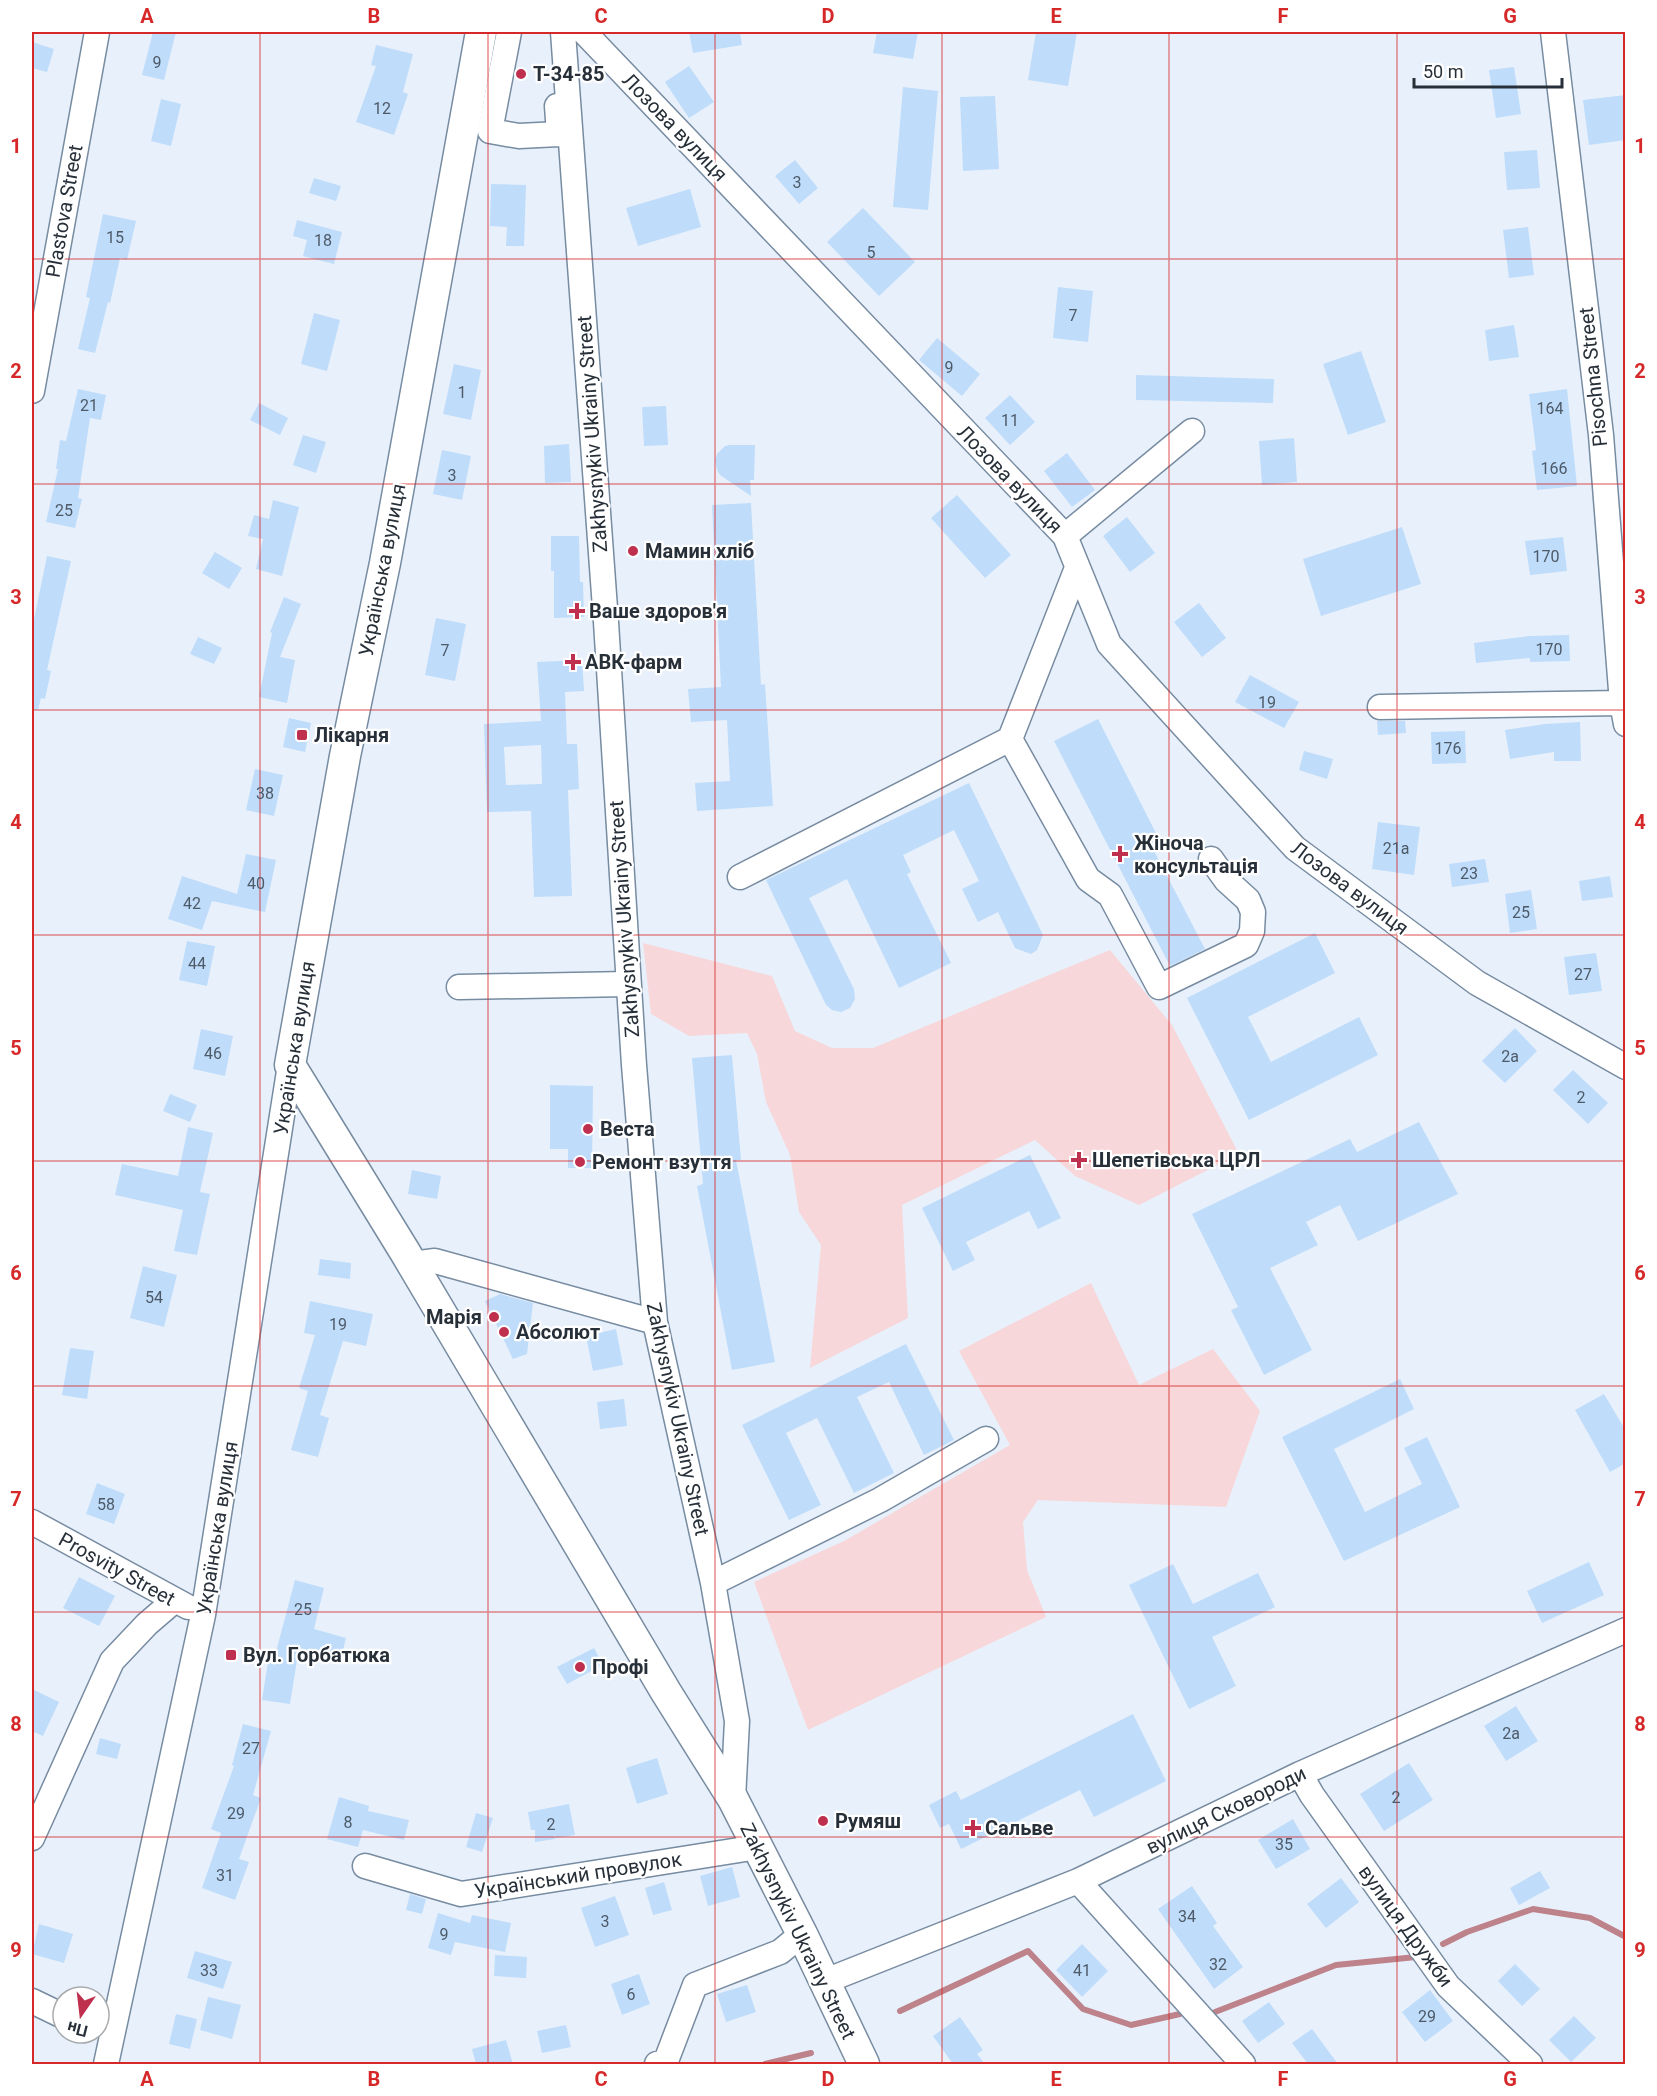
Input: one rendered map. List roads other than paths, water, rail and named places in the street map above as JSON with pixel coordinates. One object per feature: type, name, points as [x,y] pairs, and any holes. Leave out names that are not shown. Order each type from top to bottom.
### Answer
[{"type":"main road","name":"Українська вулиця","points":[[290,1065],[345,756],[385,563],[481,32]]},
{"type":"main road","name":"Zakhysnykiv Ukrainy Street","points":[[290,1065],[412,1264],[660,1682],[733,1798],[802,1934],[864,2064]]},
{"type":"street","name":"Plastova Street","points":[[32,391],[97,32]]},
{"type":"street","points":[[509,32],[490,131],[519,136],[559,134],[551,32]]},
{"type":"street","name":"Zakhysnykiv Ukrainy Street","points":[[563,32],[606,622],[628,984],[654,1322],[713,1583],[737,1721],[733,1798]]},
{"type":"street","name":"Лозова вулиця","points":[[584,32],[1065,536],[1109,644],[1294,848],[1478,983],[1626,1067]]},
{"type":"street","name":"Pisochna Street","points":[[1553,32],[1600,435],[1624,710]]},
{"type":"street","points":[[1065,536],[1192,431]]},
{"type":"street","points":[[740,877],[1010,739],[1077,568]]},
{"type":"street","points":[[1380,706],[1624,710]]},
{"type":"street","points":[[1010,739],[1088,879],[1110,895],[1159,987],[1246,945],[1252,930],[1253,912],[1248,900],[1226,880],[1211,859]]},
{"type":"street","points":[[459,987],[628,984]]},
{"type":"street","name":"Українська вулиця","points":[[111,2014],[203,1615],[290,1065]]},
{"type":"street","points":[[412,1264],[435,1261],[654,1322]]},
{"type":"street","points":[[713,1583],[880,1500],[986,1439]]},
{"type":"street","name":"Prosvity Street","points":[[32,1522],[203,1615]]},
{"type":"street","name":"Українська вулиця","points":[[32,1838],[112,1660],[147,1624],[175,1600]]},
{"type":"street","name":"вулиця Сковороди","points":[[823,1982],[1078,1881],[1300,1774],[1626,1630]]},
{"type":"street","name":"вулиця Дружби","points":[[1300,1774],[1319,1805],[1448,1986],[1530,2064]]},
{"type":"street","name":"Український провулок","points":[[365,1866],[462,1894],[758,1847]]},
{"type":"street","points":[[1078,1881],[1243,2064]]},
{"type":"street","points":[[657,2064],[666,2061],[695,1985],[780,1952],[802,1934]]},
{"type":"street","points":[[32,2001],[51,2010]]},
{"type":"street","name":"Українська вулиця","points":[[106,2045],[106,2064]]},
{"type":"waterway","points":[[1443,1944],[1467,1932],[1533,1909],[1590,1918],[1626,1937]]},
{"type":"waterway","points":[[900,2011],[1028,1951],[1083,2009],[1131,2025],[1180,2014]]},
{"type":"waterway","points":[[1215,2012],[1336,1965],[1416,1957]]},
{"type":"waterway","points":[[765,2064],[811,2053]]},
{"type":"place","name":"Т-34-85","points":[[521,74]]},
{"type":"place","name":"Мамин хліб","points":[[633,551]]},
{"type":"place","name":"Ваше здоров'я","points":[[577,611]]},
{"type":"place","name":"АВК-фарм","points":[[573,662]]},
{"type":"place","name":"Лікарня","points":[[302,735]]},
{"type":"place","name":"Жіноча консультація","points":[[1120,854]]},
{"type":"place","name":"Веста","points":[[588,1129]]},
{"type":"place","name":"Шепетівська ЦРЛ","points":[[1079,1160]]},
{"type":"place","name":"Ремонт взуття","points":[[580,1162]]},
{"type":"place","name":"Марія","points":[[494,1317]]},
{"type":"place","name":"Абсолют","points":[[504,1332]]},
{"type":"place","name":"Вул. Горбатюка","points":[[231,1655]]},
{"type":"place","name":"Профі","points":[[580,1667]]},
{"type":"place","name":"Румяш","points":[[823,1821]]},
{"type":"place","name":"Сальве","points":[[973,1828]]}]
